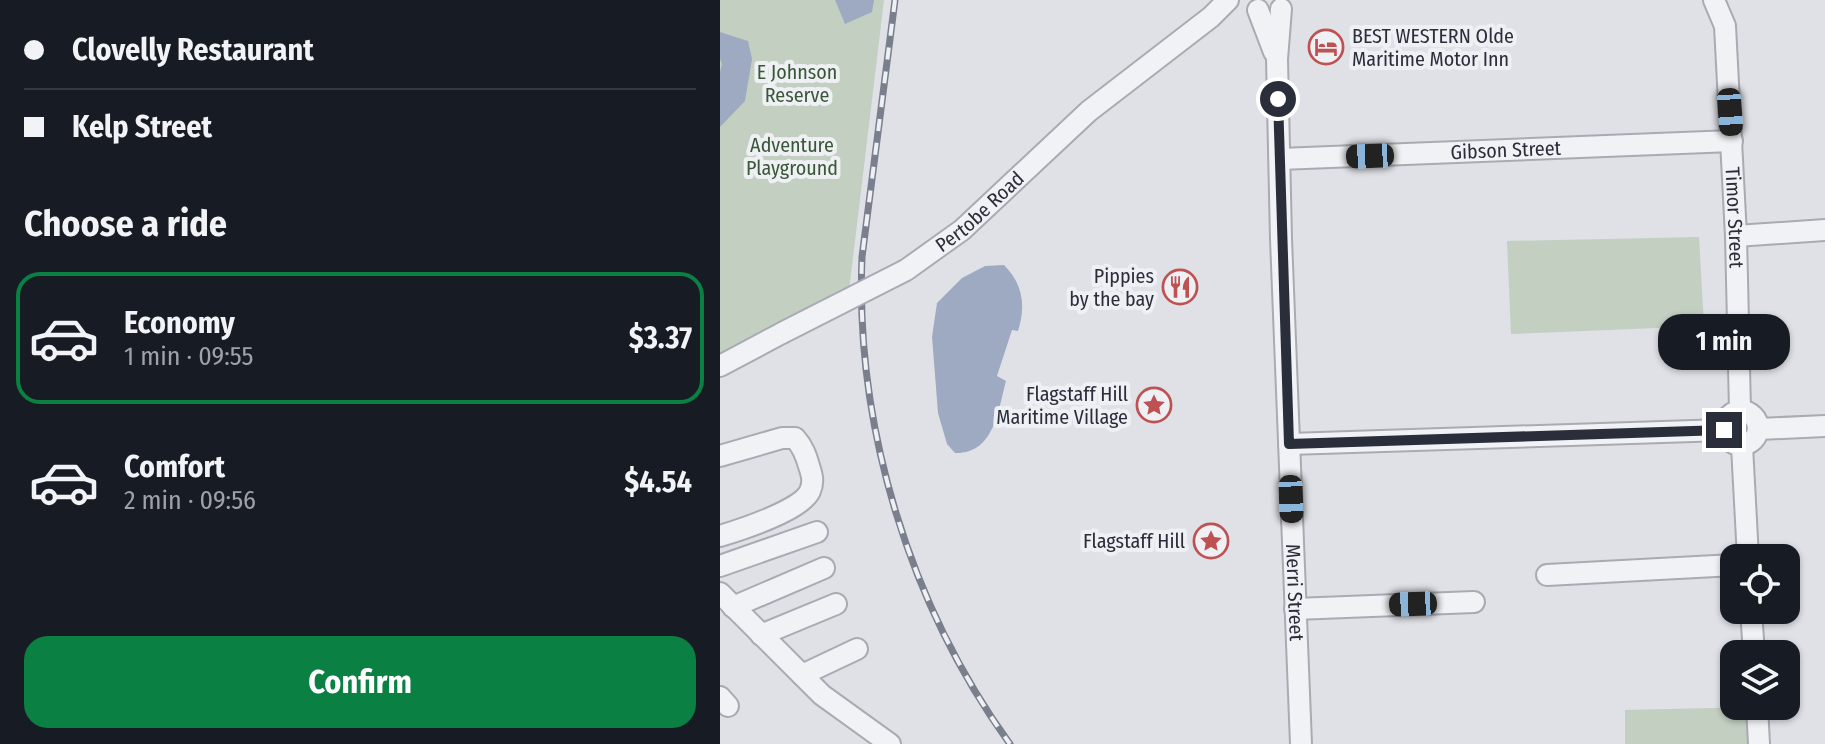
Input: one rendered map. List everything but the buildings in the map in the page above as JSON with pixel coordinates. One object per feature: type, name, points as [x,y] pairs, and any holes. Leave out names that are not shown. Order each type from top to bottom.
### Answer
[{"type":"street","name":"Pertobe Road","points":[[720,366],[906,270],[962,230],[1089,111],[1211,17],[1228,0]]},
{"type":"street","name":"Timor Street","points":[[1714,0],[1725,26]]},
{"type":"street","name":"Timor Street","points":[[1732,0],[1725,26],[1736,236],[1740,410]]},
{"type":"street","name":"Pertobe Road","points":[[1211,17],[1253,6],[1274,12],[1285,4]]},
{"type":"street","name":"Merri Street","points":[[1285,4],[1277,59],[1301,744]]},
{"type":"street","name":"Merri Street","points":[[1253,6],[1277,59]]},
{"type":"street","name":"Gibson Street","points":[[1280,159],[1732,141]]},
{"type":"street","points":[[1736,236],[1825,230]]},
{"type":"street","points":[[1740,410],[1756,418],[1759,429],[1752,442],[1742,446],[1732,443],[1724,430],[1726,419],[1740,410]]},
{"type":"street","points":[[1759,429],[1825,426]]},
{"type":"street","points":[[1289,444],[1724,430]]},
{"type":"street","points":[[720,456],[782,438],[795,438],[803,447],[813,477],[810,493],[802,501],[765,521],[720,536]]},
{"type":"street","points":[[1742,446],[1747,544]]},
{"type":"street","points":[[720,566],[817,532]]},
{"type":"street","points":[[1547,575],[1720,566]]},
{"type":"street","points":[[824,568],[726,600],[836,707],[890,744]]},
{"type":"street","points":[[1295,609],[1474,602]]},
{"type":"street","points":[[761,635],[836,604]]},
{"type":"street","points":[[802,675],[857,649]]},
{"type":"street","points":[[1758,720],[1759,744]]},
{"type":"green space","name":"Adventure Playground","points":[[720,0],[884,0],[849,291],[720,354]]},
{"type":"green space","points":[[1699,237],[1704,326],[1511,334],[1507,241]]},
{"type":"green space","points":[[1720,708],[1720,720],[1758,720],[1759,744],[1625,744],[1625,710]]},
{"type":"water","points":[[835,0],[874,0],[872,12],[845,24]]},
{"type":"water","points":[[720,32],[748,41],[752,59],[745,101],[720,127],[722,64]]},
{"type":"water","points":[[1004,265],[1019,288],[1022,313],[1018,331],[1012,330],[997,376],[1006,381],[1000,405],[986,439],[968,451],[955,453],[947,444],[938,413],[932,337],[937,303],[962,278],[985,266]]},
{"type":"railway","points":[[895,0],[862,257],[862,321],[868,385],[879,449],[917,574],[944,634],[1010,744]]},
{"type":"place","name":"BEST WESTERN Olde Maritime Motor Inn","points":[[1326,47]]},
{"type":"place","name":"Pippies by the bay","points":[[1180,287]]},
{"type":"place","name":"Flagstaff Hill Maritime Village","points":[[1154,405]]},
{"type":"place","name":"Flagstaff Hill","points":[[1211,541]]},
{"type":"route","points":[[1278,99],[1289,444],[1724,430]]},
{"type":"park label","name":"E Johnson Reserve","points":[[797,84]]}]
